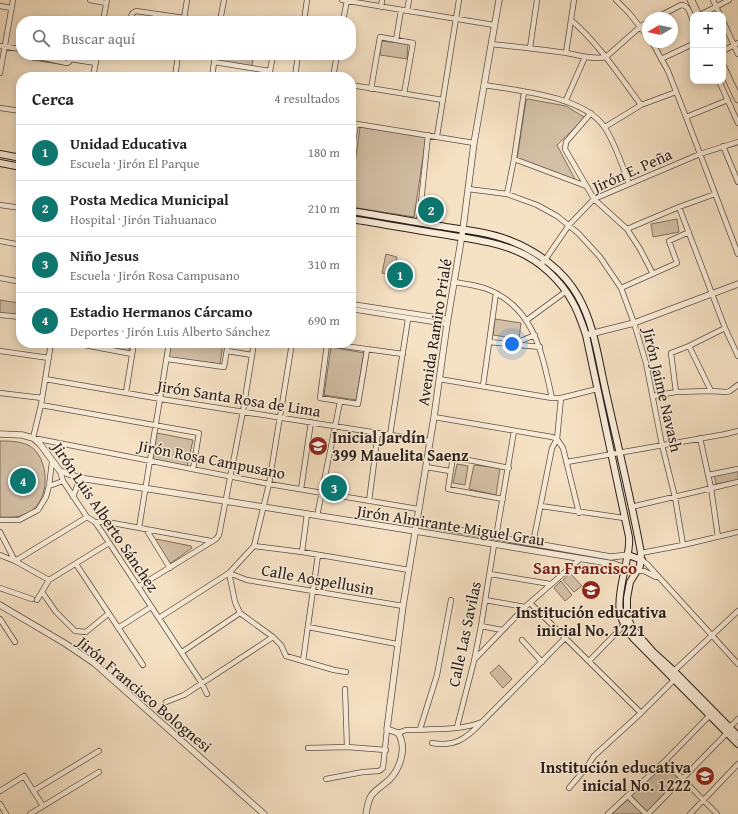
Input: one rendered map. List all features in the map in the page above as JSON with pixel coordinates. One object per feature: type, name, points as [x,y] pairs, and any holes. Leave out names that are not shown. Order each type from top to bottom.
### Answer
[{"type":"main road","points":[[691,0],[697,12]]},
{"type":"main road","points":[[726,73],[738,98]]},
{"type":"main road","points":[[0,154],[16,157]]},
{"type":"main road","points":[[0,163],[16,166]]},
{"type":"main road","points":[[356,212],[463,230],[512,241],[545,260],[575,291],[585,310],[593,333],[642,553],[642,560],[638,571],[630,582],[628,588],[626,610],[629,622],[636,634],[674,671],[738,744]]},
{"type":"main road","points":[[356,220],[496,244],[519,252],[540,265],[559,283],[566,292],[579,315],[586,335],[629,543],[619,599],[620,614],[624,625],[632,636],[709,716],[727,730],[738,736]]},
{"type":"main road","points":[[628,555],[642,560]]},
{"type":"main road","points":[[625,568],[630,572],[638,571]]},
{"type":"street","points":[[0,73],[2,46],[13,0]]},
{"type":"street","points":[[90,0],[106,1],[104,16]]},
{"type":"street","points":[[185,16],[187,0]]},
{"type":"street","points":[[221,16],[224,0]]},
{"type":"street","points":[[305,16],[307,0]]},
{"type":"street","points":[[343,16],[345,0],[494,25]]},
{"type":"street","points":[[381,7],[382,0]]},
{"type":"street","points":[[407,11],[409,0]]},
{"type":"street","points":[[437,136],[459,0]]},
{"type":"street","name":"Avenida Ramiro Prialé","points":[[387,729],[397,644],[434,417],[447,321],[462,238],[474,143],[499,0]]},
{"type":"street","points":[[530,48],[537,0]]},
{"type":"street","points":[[566,53],[574,0]]},
{"type":"street","points":[[492,44],[566,53],[585,57],[606,57],[641,26],[617,0]]},
{"type":"street","points":[[713,0],[719,12]]},
{"type":"street","points":[[706,12],[729,0]]},
{"type":"street","points":[[668,12],[681,5],[687,6],[690,13]]},
{"type":"street","points":[[0,6],[12,8]]},
{"type":"street","points":[[396,40],[401,10]]},
{"type":"street","points":[[131,16],[133,12],[136,11],[163,16]]},
{"type":"street","points":[[571,20],[587,35],[606,57],[642,105]]},
{"type":"street","points":[[726,26],[736,44],[738,54]]},
{"type":"street","points":[[371,88],[380,37],[413,42],[404,94]]},
{"type":"street","points":[[726,49],[736,44]]},
{"type":"street","points":[[661,59],[690,45]]},
{"type":"street","points":[[2,46],[16,48]]},
{"type":"street","points":[[655,48],[676,92],[738,254]]},
{"type":"street","points":[[566,100],[585,57]]},
{"type":"street","points":[[56,60],[67,62],[68,60]]},
{"type":"street","points":[[83,60],[96,63]]},
{"type":"street","points":[[94,72],[96,60]]},
{"type":"street","points":[[176,72],[177,60]]},
{"type":"street","points":[[213,72],[214,62],[270,71],[272,60]]},
{"type":"street","points":[[296,72],[297,60]]},
{"type":"street","points":[[335,72],[336,60]]},
{"type":"street","points":[[720,84],[738,123]]},
{"type":"street","points":[[484,85],[566,100],[591,114],[605,127],[612,140],[629,184]]},
{"type":"street","points":[[356,86],[443,100]]},
{"type":"street","points":[[507,194],[524,92]]},
{"type":"street","points":[[605,127],[642,105],[676,92]]},
{"type":"street","points":[[686,117],[728,100]]},
{"type":"street","points":[[0,108],[16,110]]},
{"type":"street","points":[[591,114],[566,142],[565,149],[594,198],[627,229],[640,249],[653,274]]},
{"type":"street","points":[[356,124],[474,143]]},
{"type":"street","points":[[419,222],[428,135]]},
{"type":"street","name":"Jirón E. Peña","points":[[540,265],[569,225],[594,198],[700,154],[738,142]]},
{"type":"street","points":[[724,146],[738,182]]},
{"type":"street","points":[[514,159],[586,186]]},
{"type":"street","name":"Jirón Jaime Navash","points":[[468,189],[507,194],[537,204],[557,216],[578,233],[600,256],[621,288],[634,323],[646,363],[662,445],[675,497],[683,545]]},
{"type":"street","points":[[627,229],[679,207],[715,194]]},
{"type":"street","points":[[0,204],[16,207]]},
{"type":"street","points":[[679,207],[725,328],[738,356]]},
{"type":"street","points":[[621,288],[677,263],[669,241],[688,232]]},
{"type":"street","points":[[0,241],[16,244]]},
{"type":"street","points":[[0,278],[16,281]]},
{"type":"street","points":[[454,282],[481,287],[496,293],[514,306],[527,320],[540,347],[552,398]]},
{"type":"street","points":[[586,335],[634,323],[738,284]]},
{"type":"street","points":[[527,320],[566,292]]},
{"type":"street","points":[[483,386],[496,293]]},
{"type":"street","points":[[356,305],[447,321]]},
{"type":"street","points":[[356,310],[408,318],[447,321]]},
{"type":"street","points":[[0,315],[16,317]]},
{"type":"street","points":[[390,435],[408,318]]},
{"type":"street","points":[[676,392],[670,353],[689,346],[725,328]]},
{"type":"street","points":[[511,344],[535,335]]},
{"type":"street","points":[[489,342],[540,347]]},
{"type":"street","points":[[689,346],[711,391]]},
{"type":"street","name":"Jirón Luis Alberto Sánchez","points":[[50,348],[41,404],[33,438],[40,444],[60,471],[63,481],[87,517],[94,522],[109,543],[182,652],[207,694]]},
{"type":"street","points":[[100,348],[132,354]]},
{"type":"street","points":[[126,392],[133,348]]},
{"type":"street","points":[[140,528],[145,489],[169,348]]},
{"type":"street","points":[[167,360],[224,367],[227,348]]},
{"type":"street","points":[[138,587],[211,542],[219,535],[243,411],[253,348]]},
{"type":"street","points":[[159,618],[229,573],[254,546],[269,484],[291,348]]},
{"type":"street","points":[[324,348],[320,398],[358,404],[366,350]]},
{"type":"street","points":[[352,348],[403,354]]},
{"type":"street","points":[[0,351],[48,358]]},
{"type":"street","points":[[227,351],[252,355]]},
{"type":"street","name":"Jirón Santa Rosa de Lima","points":[[45,379],[161,399],[429,441]]},
{"type":"street","points":[[439,379],[552,398],[561,398],[597,389]]},
{"type":"street","points":[[653,396],[676,392],[727,392],[738,385]]},
{"type":"street","points":[[0,393],[42,398]]},
{"type":"street","points":[[533,543],[552,448],[557,439],[561,398]]},
{"type":"street","points":[[318,516],[340,402]]},
{"type":"street","points":[[41,404],[199,433],[192,469]]},
{"type":"street","points":[[434,417],[557,439],[561,444],[567,462],[579,513]]},
{"type":"street","points":[[302,489],[311,422]]},
{"type":"street","points":[[496,537],[509,468],[514,431]]},
{"type":"street","points":[[567,462],[738,431]]},
{"type":"street","points":[[369,501],[378,433]]},
{"type":"street","name":"Jirón Rosa Campusano","points":[[0,434],[22,435],[269,484],[418,509]]},
{"type":"street","points":[[700,438],[711,488],[718,536]]},
{"type":"street","points":[[503,499],[448,489],[450,471],[453,457],[509,468]]},
{"type":"street","points":[[0,520],[19,520],[38,510],[46,497],[52,462]]},
{"type":"street","points":[[426,467],[450,471]]},
{"type":"street","points":[[708,475],[738,469]]},
{"type":"street","name":"Jirón Almirante Miguel Grau","points":[[60,471],[80,478],[415,531],[616,565],[625,568]]},
{"type":"street","points":[[73,497],[80,478]]},
{"type":"street","points":[[49,486],[63,481]]},
{"type":"street","points":[[631,507],[738,482]]},
{"type":"street","points":[[541,506],[579,513],[624,518]]},
{"type":"street","points":[[302,552],[307,514]]},
{"type":"street","points":[[15,561],[87,517]]},
{"type":"street","points":[[94,522],[107,522],[211,542]]},
{"type":"street","name":"Jirón Almirante Miguel Grau","points":[[417,523],[611,557],[628,555]]},
{"type":"street","points":[[146,529],[170,568]]},
{"type":"street","points":[[0,532],[15,561]]},
{"type":"street","points":[[642,553],[738,532]]},
{"type":"street","points":[[0,588],[34,600],[42,592],[49,580],[109,543]]},
{"type":"street","name":"Calle Las Savilas","points":[[457,728],[474,661],[494,545]]},
{"type":"street","points":[[254,546],[302,552],[409,570]]},
{"type":"street","points":[[0,555],[15,561],[49,580]]},
{"type":"street","points":[[303,661],[318,555]]},
{"type":"street","points":[[474,661],[530,602],[580,559]]},
{"type":"street","points":[[642,560],[738,664]]},
{"type":"street","points":[[76,564],[143,665]]},
{"type":"street","points":[[638,571],[644,571],[660,578]]},
{"type":"street","points":[[229,573],[235,602],[240,613],[273,637],[281,645],[286,656],[346,672]]},
{"type":"street","name":"Calle Aospellusin","points":[[229,573],[247,580],[403,606]]},
{"type":"street","points":[[490,574],[550,584]]},
{"type":"street","points":[[42,592],[56,612],[75,631],[86,632],[108,614]]},
{"type":"street","points":[[420,730],[437,675],[451,600]]},
{"type":"street","points":[[485,600],[525,607]]},
{"type":"street","points":[[530,602],[641,713]]},
{"type":"street","name":"Jirón Francisco Bolognesi","points":[[0,605],[66,644],[94,664],[264,814]]},
{"type":"street","points":[[118,628],[151,606]]},
{"type":"street","points":[[674,671],[738,612]]},
{"type":"street","points":[[182,652],[240,613]]},
{"type":"street","points":[[0,619],[15,642]]},
{"type":"street","points":[[589,661],[624,625]]},
{"type":"street","points":[[481,626],[502,630]]},
{"type":"street","points":[[308,627],[397,644]]},
{"type":"street","points":[[166,702],[184,695],[201,682],[273,637]]},
{"type":"street","points":[[432,743],[445,744],[458,741],[470,734],[565,638]]},
{"type":"street","points":[[522,640],[542,662]]},
{"type":"street","points":[[569,788],[594,756],[674,680]]},
{"type":"street","points":[[345,689],[347,747]]},
{"type":"street","points":[[608,814],[665,761],[709,716]]},
{"type":"street","points":[[628,796],[647,814],[738,719]]},
{"type":"street","points":[[326,779],[363,772],[379,771],[383,768],[387,729],[398,732],[406,730],[457,728],[472,726],[482,722]]},
{"type":"street","points":[[366,814],[370,797],[390,778],[400,761],[403,749],[398,732]]},
{"type":"street","points":[[308,748],[347,747],[386,750]]},
{"type":"street","points":[[33,791],[99,751]]},
{"type":"street","points":[[665,761],[717,814]]},
{"type":"street","points":[[690,814],[738,764]]},
{"type":"street","points":[[30,814],[99,772]]},
{"type":"street","points":[[0,792],[24,776],[43,806]]},
{"type":"street","points":[[0,804],[6,814]]},
{"type":"shaded area","points":[[381,41],[408,44],[407,59],[380,55]]},
{"type":"shaded area","points":[[32,60],[67,60],[66,65]]},
{"type":"shaded area","points":[[219,60],[253,60],[252,65],[250,66]]},
{"type":"shaded area","points":[[528,99],[566,106],[584,117],[584,119],[557,145],[576,181],[517,159],[526,100]]},
{"type":"shaded area","points":[[360,127],[426,137],[414,217],[356,208],[356,155]]},
{"type":"shaded area","points":[[677,219],[679,232],[653,237],[651,224]]},
{"type":"shaded area","points":[[386,254],[397,257],[393,275],[382,273]]},
{"type":"shaded area","points":[[0,300],[16,303],[16,316],[0,313]]},
{"type":"shaded area","points":[[495,319],[521,323],[519,339],[493,335]]},
{"type":"shaded area","points":[[110,348],[129,348],[129,351]]},
{"type":"shaded area","points":[[169,348],[222,348],[220,364],[168,358]]},
{"type":"shaded area","points":[[331,348],[364,353],[356,400],[324,395]]},
{"type":"shaded area","points":[[157,433],[193,440],[187,467],[155,460],[153,456]]},
{"type":"shaded area","points":[[0,441],[18,442],[28,445],[41,458],[44,468],[45,478],[42,498],[37,506],[30,512],[16,517],[0,517]]},
{"type":"shaded area","points":[[457,464],[468,466],[465,485],[453,483]]},
{"type":"shaded area","points":[[474,465],[500,468],[496,495],[469,489]]},
{"type":"shaded area","points":[[738,470],[738,480],[716,484],[714,475]]},
{"type":"shaded area","points":[[156,539],[191,546],[192,548],[171,563],[154,541]]},
{"type":"shaded area","points":[[570,573],[582,586],[574,592],[563,580]]},
{"type":"shaded area","points":[[561,581],[572,595],[565,601],[554,588]]},
{"type":"shaded area","points":[[499,665],[512,679],[503,688],[490,673]]},
{"type":"shaded area","points":[[664,765],[679,779],[648,811],[646,811],[631,795]]},
{"type":"shaded area","points":[[627,800],[629,800],[643,814],[612,814]]},
{"type":"place","name":"Posta Medica Municipal","points":[[431,210]]},
{"type":"place","name":"Unidad Educativa","points":[[400,275]]},
{"type":"place","name":"Inicial Jardín 399 Mauelita Saenz","points":[[318,446]]},
{"type":"place","name":"Estadio Hermanos Cárcamo","points":[[23,481]]},
{"type":"place","name":"Niño Jesus","points":[[334,488]]},
{"type":"place","name":"Institución educativa inicial No. 1221","points":[[591,590]]},
{"type":"place","name":"Institución educativa inicial No. 1222","points":[[705,776]]},
{"type":"district","name":"San Francisco","points":[[585,567]]}]
